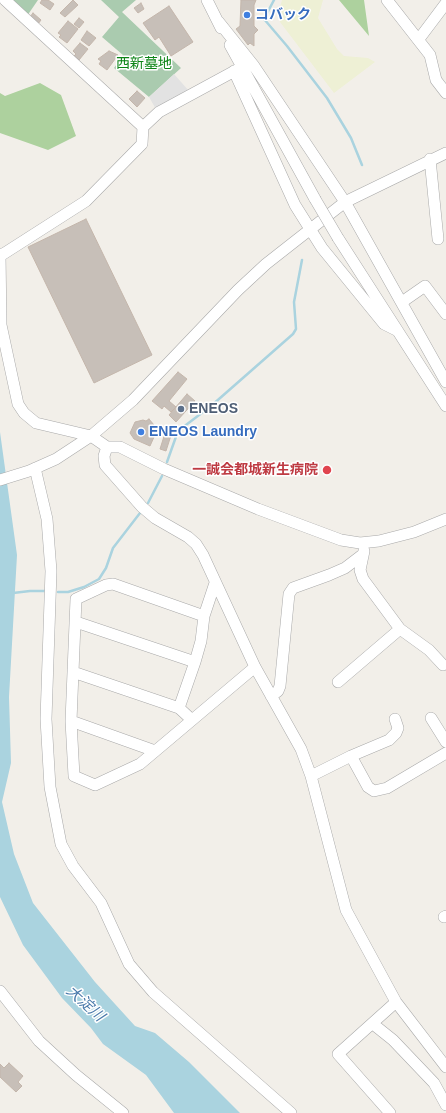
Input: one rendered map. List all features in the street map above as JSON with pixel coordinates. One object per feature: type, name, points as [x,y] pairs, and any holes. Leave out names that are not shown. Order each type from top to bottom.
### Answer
[{"type":"street","points":[[5,0],[143,128]]},
{"type":"street","points":[[207,0],[218,21],[295,204],[322,248],[384,324],[396,330]]},
{"type":"street","points":[[387,0],[430,55],[436,80],[445,91]]},
{"type":"street","points":[[419,39],[446,3]]},
{"type":"street","points":[[218,21],[254,66],[345,202],[446,382]]},
{"type":"street","points":[[238,69],[159,112],[143,128],[142,144],[86,201],[0,255],[0,324],[18,404],[24,413],[36,423],[92,436],[107,447],[120,447],[164,469],[258,509],[340,540],[360,543],[368,542],[414,532],[446,519]]},
{"type":"street","points":[[238,69],[338,238],[446,406]]},
{"type":"street","points":[[0,480],[32,470],[56,460],[92,436],[133,400],[238,290],[310,228],[345,202],[446,153]]},
{"type":"street","points":[[430,160],[441,214],[438,239]]},
{"type":"street","points":[[402,302],[425,286],[446,314]]},
{"type":"street","points":[[107,447],[104,456],[105,465],[142,507],[155,518],[188,537],[196,544],[255,667],[301,749],[311,776],[346,910],[396,1002],[446,1067]]},
{"type":"street","points":[[32,470],[46,519],[52,571],[46,719],[50,787],[61,844],[73,866],[101,903],[129,964],[153,992],[291,1113]]},
{"type":"street","points":[[368,542],[362,555],[360,570],[363,579],[400,629],[429,650],[443,665]]},
{"type":"street","points":[[271,696],[278,691],[280,686],[289,594],[293,588],[345,568],[362,555]]},
{"type":"street","points":[[179,708],[195,662],[201,641],[204,616],[215,583]]},
{"type":"street","points":[[204,616],[113,584],[106,585],[76,598],[71,722],[74,776],[79,780],[95,785],[140,764],[255,667]]},
{"type":"street","points":[[76,622],[195,662]]},
{"type":"street","points":[[338,682],[400,629]]},
{"type":"street","points":[[73,672],[179,708],[192,720]]},
{"type":"street","points":[[431,718],[446,742]]},
{"type":"street","points":[[311,776],[351,756],[389,740],[396,733],[398,728],[395,719]]},
{"type":"street","points":[[71,722],[155,751]]},
{"type":"street","points":[[351,756],[368,787],[374,791],[387,788],[446,753]]},
{"type":"street","points":[[0,992],[39,1041],[76,1075],[123,1113]]},
{"type":"street","points":[[390,1113],[338,1054],[396,1002]]},
{"type":"street","points":[[373,1024],[393,1040],[434,1083],[446,1105]]},
{"type":"green space","points":[[10,0],[38,0],[27,16]]},
{"type":"green space","name":"西新墓地","points":[[101,0],[136,0],[122,12],[181,68],[149,97],[114,68],[123,55],[102,37],[119,17]]},
{"type":"green space","points":[[282,0],[323,0],[318,18],[337,49],[344,56],[368,58],[375,62],[334,93],[280,22],[278,14]]},
{"type":"green space","points":[[339,0],[364,0],[369,36]]},
{"type":"green space","points":[[40,83],[61,95],[76,136],[48,150],[0,133],[0,93],[5,96]]},
{"type":"shaded area","points":[[174,74],[189,91],[157,111],[149,97]]},
{"type":"water","name":"大淀川","points":[[0,432],[17,555],[9,697],[11,763],[2,802],[14,854],[33,903],[95,982],[135,1026],[155,1033],[189,1062],[240,1113],[174,1113],[146,1075],[103,1044],[91,1028],[62,998],[23,945],[0,897]]},
{"type":"building","points":[[42,0],[48,0],[54,4],[50,10],[40,3]]},
{"type":"building","points":[[73,0],[78,5],[65,17],[60,13]]},
{"type":"building","name":"コバック","points":[[241,0],[256,0],[254,5],[254,26],[258,30],[254,34],[254,46],[250,43],[248,45],[236,29],[240,26]]},
{"type":"building","points":[[141,3],[144,9],[138,13],[134,8]]},
{"type":"building","points":[[169,6],[193,42],[171,56],[159,37],[155,40],[143,23]]},
{"type":"building","points":[[33,13],[41,20],[38,24],[30,17]]},
{"type":"building","points":[[79,18],[84,22],[79,28],[74,24]]},
{"type":"building","points":[[68,21],[78,29],[67,43],[59,37],[61,35],[58,33]]},
{"type":"building","points":[[87,31],[96,38],[89,46],[81,40]]},
{"type":"building","points":[[80,43],[88,49],[79,60],[74,56],[76,54],[73,51]]},
{"type":"building","points":[[109,51],[118,55],[107,70],[99,64],[101,61],[98,59]]},
{"type":"building","points":[[137,91],[145,98],[137,107],[129,99]]},
{"type":"building","points":[[86,219],[152,355],[94,383],[28,247]]},
{"type":"building","points":[[178,372],[187,379],[169,401],[176,407],[171,412],[164,406],[162,409],[152,401]]},
{"type":"building","name":"ENEOS","points":[[187,394],[195,401],[176,422],[169,415]]},
{"type":"building","name":"ENEOS Laundry","points":[[149,419],[154,425],[151,436],[154,437],[150,446],[134,439],[130,433],[135,422],[143,420],[146,421]]},
{"type":"building","points":[[167,427],[173,429],[166,451],[160,449]]},
{"type":"building","points":[[9,1063],[23,1076],[18,1082],[22,1086],[16,1092],[0,1077],[0,1064],[4,1068]]},
{"type":"waterway","points":[[274,0],[264,19],[327,98],[351,138],[362,165]]},
{"type":"waterway","points":[[167,462],[178,431],[211,406],[293,334],[296,329],[294,302],[302,260]]},
{"type":"waterway","points":[[148,503],[162,476]]},
{"type":"waterway","points":[[58,592],[68,592],[84,587],[99,579],[106,568],[113,548],[140,513]]},
{"type":"waterway","points":[[13,593],[45,591]]},
{"type":"place","name":"コバック","points":[[247,15]]},
{"type":"place","name":"ENEOS","points":[[181,409]]},
{"type":"place","name":"ENEOS Laundry","points":[[141,432]]},
{"type":"place","name":"一誠会都城新生病院","points":[[327,470]]}]
